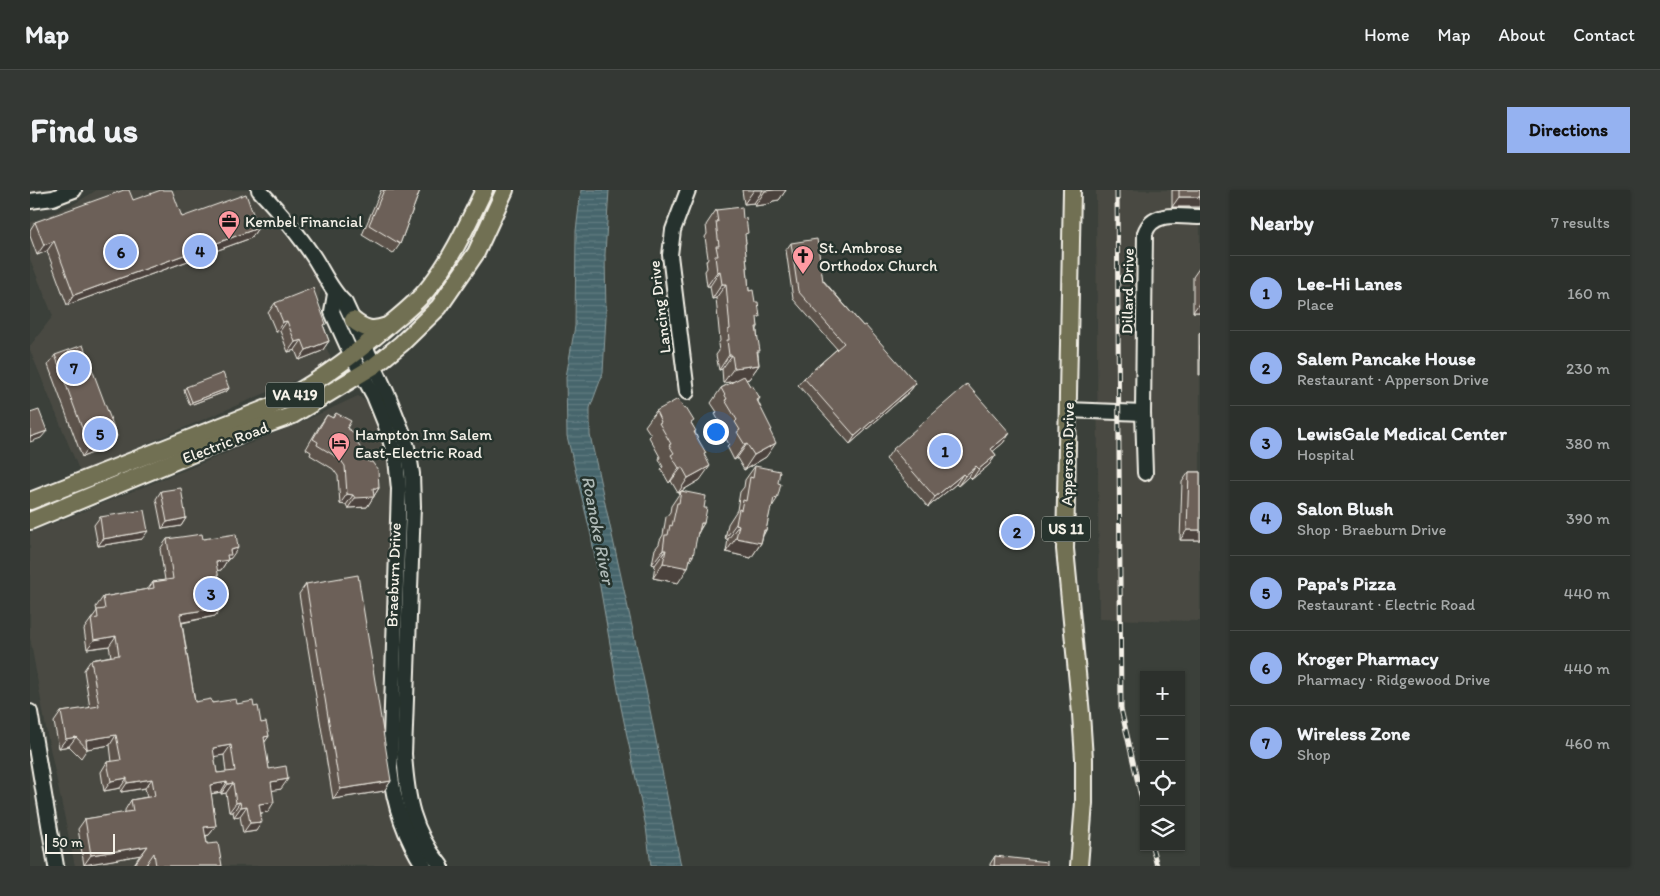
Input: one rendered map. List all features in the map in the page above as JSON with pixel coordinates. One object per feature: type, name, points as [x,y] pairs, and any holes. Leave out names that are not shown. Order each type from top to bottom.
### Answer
[{"type":"main road","name":"Electric Road","points":[[30,501],[285,400],[330,372],[358,351],[430,287],[447,262],[484,190]]},
{"type":"main road","name":"Electric Road","points":[[30,521],[240,434],[293,415],[367,370],[401,344],[439,307],[476,253],[505,190]]},
{"type":"main road","name":"Apperson Drive","points":[[1072,190],[1065,549],[1082,714],[1084,759],[1084,803],[1079,866]]},
{"type":"main road","points":[[353,320],[361,326],[372,330],[387,326]]},
{"type":"street","points":[[30,201],[54,198],[74,190]]},
{"type":"street","name":"Braeburn Drive","points":[[259,190],[307,247],[335,294],[345,303],[353,320],[358,351]]},
{"type":"street","name":"Lancing Drive","points":[[687,392],[670,255],[672,230],[688,190]]},
{"type":"street","name":"Dillard Drive","points":[[1145,473],[1143,413],[1145,233],[1151,222],[1157,218],[1200,217]]},
{"type":"street","name":"Braeburn Drive","points":[[335,294],[332,312],[358,351],[367,370],[374,396],[405,479],[403,592],[406,790],[415,824],[441,866]]},
{"type":"street","points":[[1067,410],[1143,413]]},
{"type":"street","name":"Braeburn Drive","points":[[403,592],[390,770],[392,790],[403,828],[410,844],[424,866]]},
{"type":"street","points":[[30,712],[56,866]]},
{"type":"shaded area","points":[[97,190],[248,190],[323,281],[313,321],[334,364],[80,472],[30,350],[30,346],[53,316],[30,259],[30,223],[74,204]]},
{"type":"shaded area","points":[[1096,190],[1200,190],[1200,621],[1099,619]]},
{"type":"shaded area","points":[[358,396],[371,405],[384,436],[394,485],[388,790],[420,866],[75,866],[47,734],[30,637],[30,533],[298,424]]},
{"type":"water","name":"Roanoke River","points":[[581,190],[609,190],[605,254],[606,316],[603,373],[590,408],[590,435],[646,690],[681,866],[651,866],[646,827],[621,707],[591,535],[567,436],[566,377],[575,326],[576,231]]},
{"type":"building","points":[[124,190],[129,190],[133,200],[161,190],[172,190],[182,217],[246,194],[258,228],[74,295],[54,241],[44,245],[35,222]]},
{"type":"building","points":[[384,190],[420,190],[400,244],[369,225]]},
{"type":"building","points":[[1179,190],[1200,190],[1200,197],[1179,197]]},
{"type":"building","points":[[742,207],[743,219],[746,218],[748,233],[745,234],[745,244],[749,291],[753,290],[755,302],[758,302],[760,317],[757,317],[758,327],[756,327],[760,351],[757,351],[759,365],[734,368],[732,355],[729,355],[727,340],[729,340],[728,330],[730,329],[726,284],[722,284],[720,271],[717,272],[715,256],[718,256],[716,246],[719,246],[716,210]]},
{"type":"building","points":[[817,239],[823,281],[916,383],[855,436],[804,378],[844,343],[798,291],[791,243]]},
{"type":"building","points":[[313,288],[326,324],[323,325],[329,341],[306,350],[302,340],[295,342],[287,321],[283,322],[275,303]]},
{"type":"building","points":[[83,345],[117,436],[89,447],[55,355]]},
{"type":"building","points":[[223,373],[229,388],[192,402],[186,387]]},
{"type":"building","points":[[744,376],[760,398],[757,400],[772,430],[770,431],[776,443],[754,455],[737,432],[740,430],[735,422],[737,420],[725,400],[727,399],[721,388]]},
{"type":"building","points":[[967,384],[1010,433],[991,449],[996,455],[979,469],[976,466],[965,476],[963,474],[935,497],[893,449]]},
{"type":"building","points":[[678,399],[694,421],[691,423],[696,431],[694,432],[706,453],[704,454],[710,466],[688,478],[682,467],[679,468],[671,455],[674,453],[669,445],[671,444],[659,423],[661,422],[656,411]]},
{"type":"building","points":[[39,410],[47,431],[30,437],[30,413]]},
{"type":"building","name":"Hampton Inn Salem East-Electric Road","points":[[336,413],[351,421],[347,428],[354,433],[355,439],[369,462],[372,462],[378,470],[379,488],[373,488],[374,497],[355,498],[353,495],[347,494],[345,466],[340,459],[317,445],[318,442],[313,439],[327,415],[333,418]]},
{"type":"building","points":[[755,466],[780,471],[778,483],[781,484],[777,499],[774,498],[761,543],[736,538],[739,525],[736,524],[739,509],[741,510],[743,500],[746,501],[750,477],[753,478]]},
{"type":"building","points":[[1189,472],[1200,472],[1200,530],[1187,530]]},
{"type":"building","points":[[181,488],[186,518],[167,522],[161,491]]},
{"type":"building","points":[[681,491],[706,496],[704,508],[707,508],[704,523],[701,523],[688,568],[663,563],[666,550],[663,550],[665,535],[668,535],[670,525],[672,526]]},
{"type":"building","points":[[144,510],[148,531],[103,539],[100,517]]},
{"type":"building","points":[[202,534],[203,539],[236,534],[238,548],[230,550],[231,555],[227,555],[228,560],[216,562],[223,602],[222,607],[180,614],[195,702],[211,699],[212,703],[236,699],[237,704],[253,701],[254,707],[258,706],[261,723],[266,722],[269,736],[264,737],[269,769],[286,766],[288,779],[271,782],[274,802],[259,804],[262,822],[250,823],[247,806],[241,807],[240,802],[236,803],[233,783],[228,784],[227,782],[210,785],[216,826],[204,827],[207,844],[218,843],[222,866],[156,866],[154,853],[145,866],[134,865],[148,846],[91,855],[85,819],[133,811],[131,800],[155,796],[152,779],[127,783],[127,778],[111,781],[107,762],[121,760],[116,735],[86,740],[87,749],[76,737],[66,739],[61,712],[99,706],[91,660],[119,655],[116,636],[94,640],[91,619],[98,618],[97,610],[105,609],[103,597],[154,588],[153,582],[173,579],[167,539]],"holes":[[[231,745],[235,771],[217,773],[213,748]]]},
{"type":"building","points":[[358,575],[391,781],[340,789],[306,584]]},
{"type":"building","points":[[995,856],[1047,862],[1047,866],[994,866]]},
{"type":"railway","points":[[1117,190],[1121,709],[1143,806]]},
{"type":"railway","points":[[1153,851],[1157,866]]},
{"type":"place","name":"Kembel Financial","points":[[229,240]]},
{"type":"place","name":"Salon Blush","points":[[200,251]]},
{"type":"place","name":"Kroger Pharmacy","points":[[121,252]]},
{"type":"place","name":"St. Ambrose Orthodox Church","points":[[803,275]]},
{"type":"place","name":"Wireless Zone","points":[[74,368]]},
{"type":"place","name":"Papa's Pizza","points":[[100,434]]},
{"type":"place","name":"Lee-Hi Lanes","points":[[945,451]]},
{"type":"place","name":"Hampton Inn Salem East-Electric Road","points":[[339,462]]},
{"type":"place","name":"Salem Pancake House","points":[[1017,532]]},
{"type":"place","name":"LewisGale Medical Center","points":[[211,594]]}]
